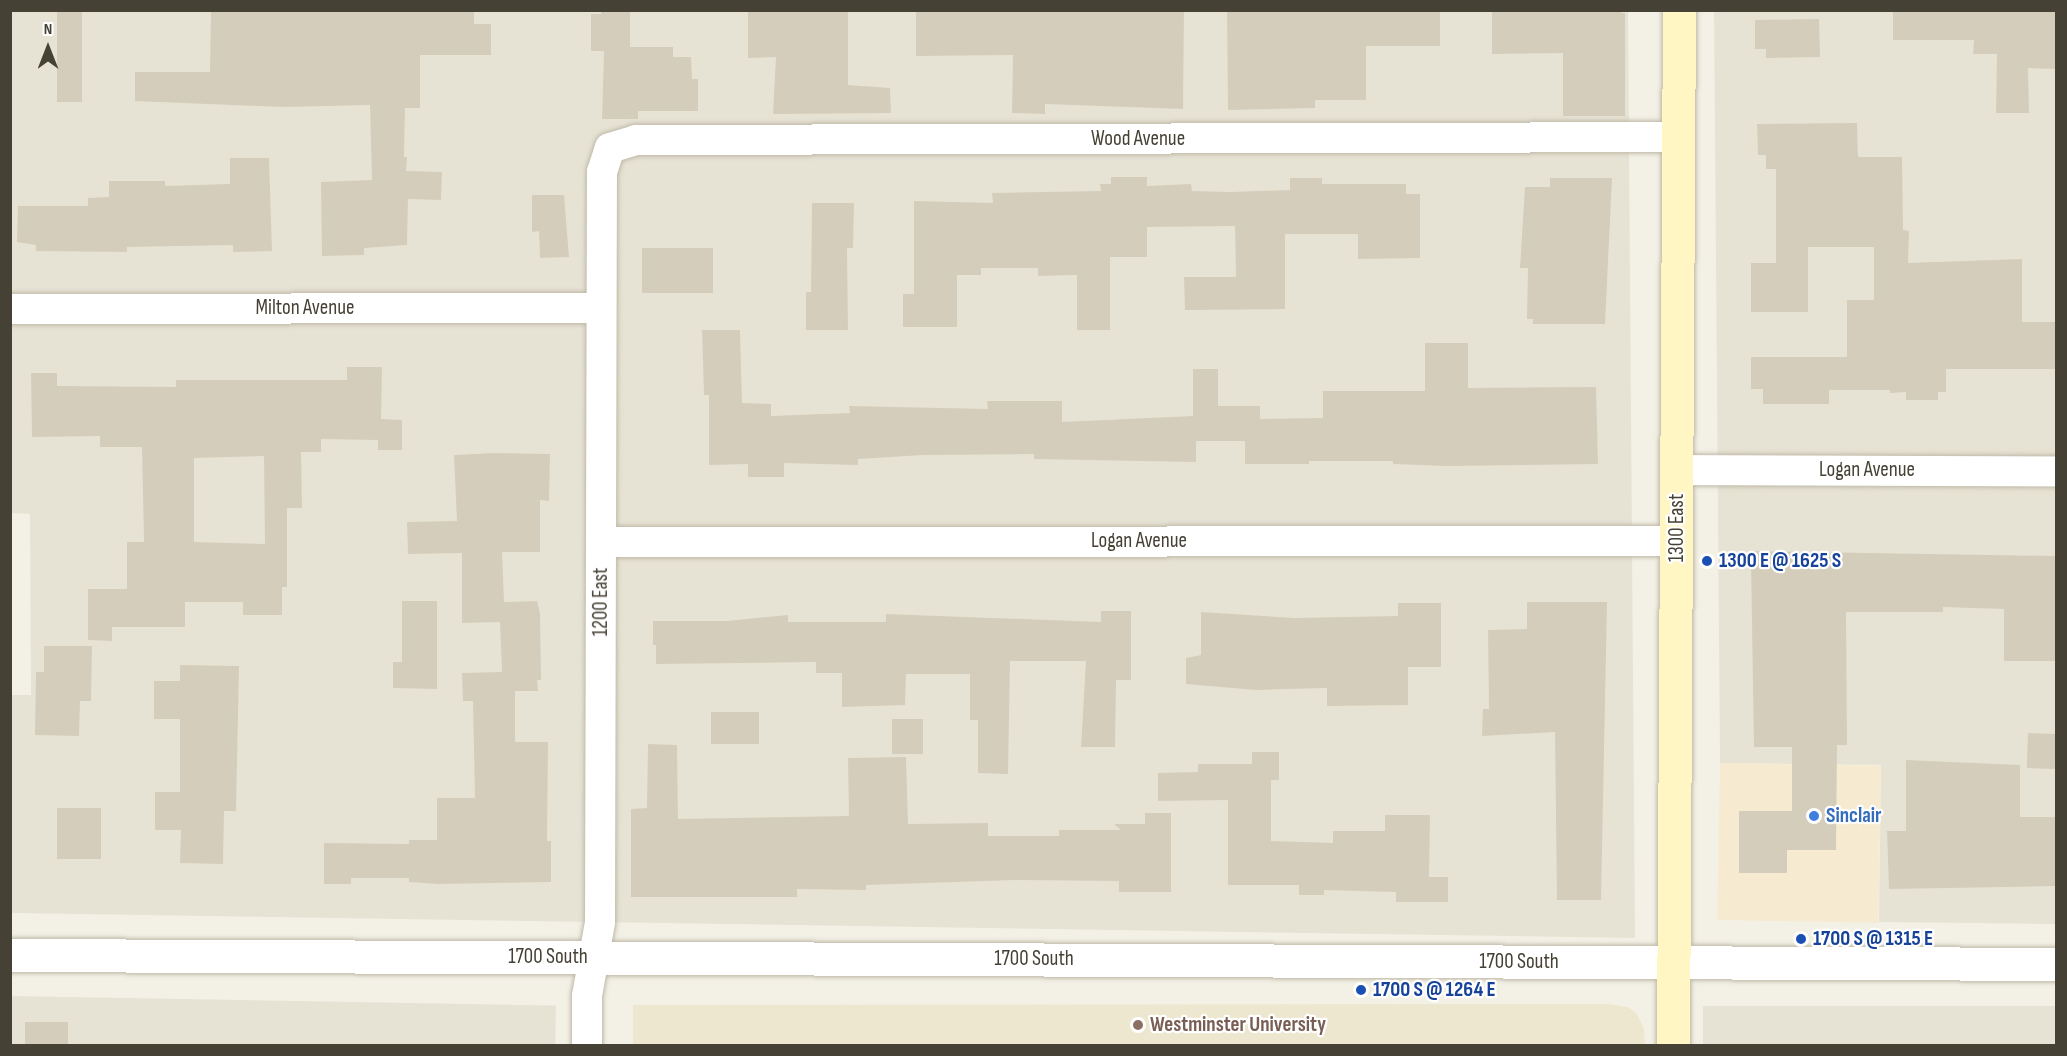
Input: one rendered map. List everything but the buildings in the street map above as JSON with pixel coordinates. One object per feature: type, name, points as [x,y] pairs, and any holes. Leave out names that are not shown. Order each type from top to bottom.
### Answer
[{"type":"main road","name":"1300 East","points":[[1673,1046],[1679,10]]},
{"type":"street","name":"Wood Avenue","points":[[605,158],[610,148],[636,140],[1678,137]]},
{"type":"street","name":"1200 East","points":[[587,1046],[587,996],[600,922],[600,308],[605,158]]},
{"type":"street","name":"Milton Avenue","points":[[10,309],[600,308]]},
{"type":"street","name":"Logan Avenue","points":[[1677,470],[2056,471]]},
{"type":"street","name":"Logan Avenue","points":[[601,542],[1677,541]]},
{"type":"street","name":"1700 South","points":[[10,955],[2056,964]]},
{"type":"shaded area","points":[[11,11],[1628,11],[1635,938],[11,913],[11,695],[31,695],[30,514],[10,513]]},
{"type":"shaded area","points":[[1714,11],[2056,11],[2056,924],[1879,922],[1881,765],[1720,763]]},
{"type":"shaded area","points":[[1720,763],[1881,766],[1878,923],[1717,920]]},
{"type":"shaded area","points":[[11,996],[556,1006],[555,1046],[10,1046]]},
{"type":"shaded area","name":"Westminster University","points":[[1608,1004],[1628,1007],[1637,1014],[1644,1029],[1645,1045],[633,1045],[633,1005]]},
{"type":"shaded area","points":[[1703,1006],[2056,1006],[2056,1045],[1703,1045]]},
{"type":"place","name":"1300 E @ 1625 S","points":[[1707,561]]},
{"type":"place","name":"Sinclair","points":[[1814,816]]},
{"type":"place","name":"1700 S @ 1315 E","points":[[1801,939]]},
{"type":"place","name":"1700 S @ 1264 E","points":[[1361,990]]},
{"type":"place","name":"Westminster University","points":[[1138,1025]]}]
